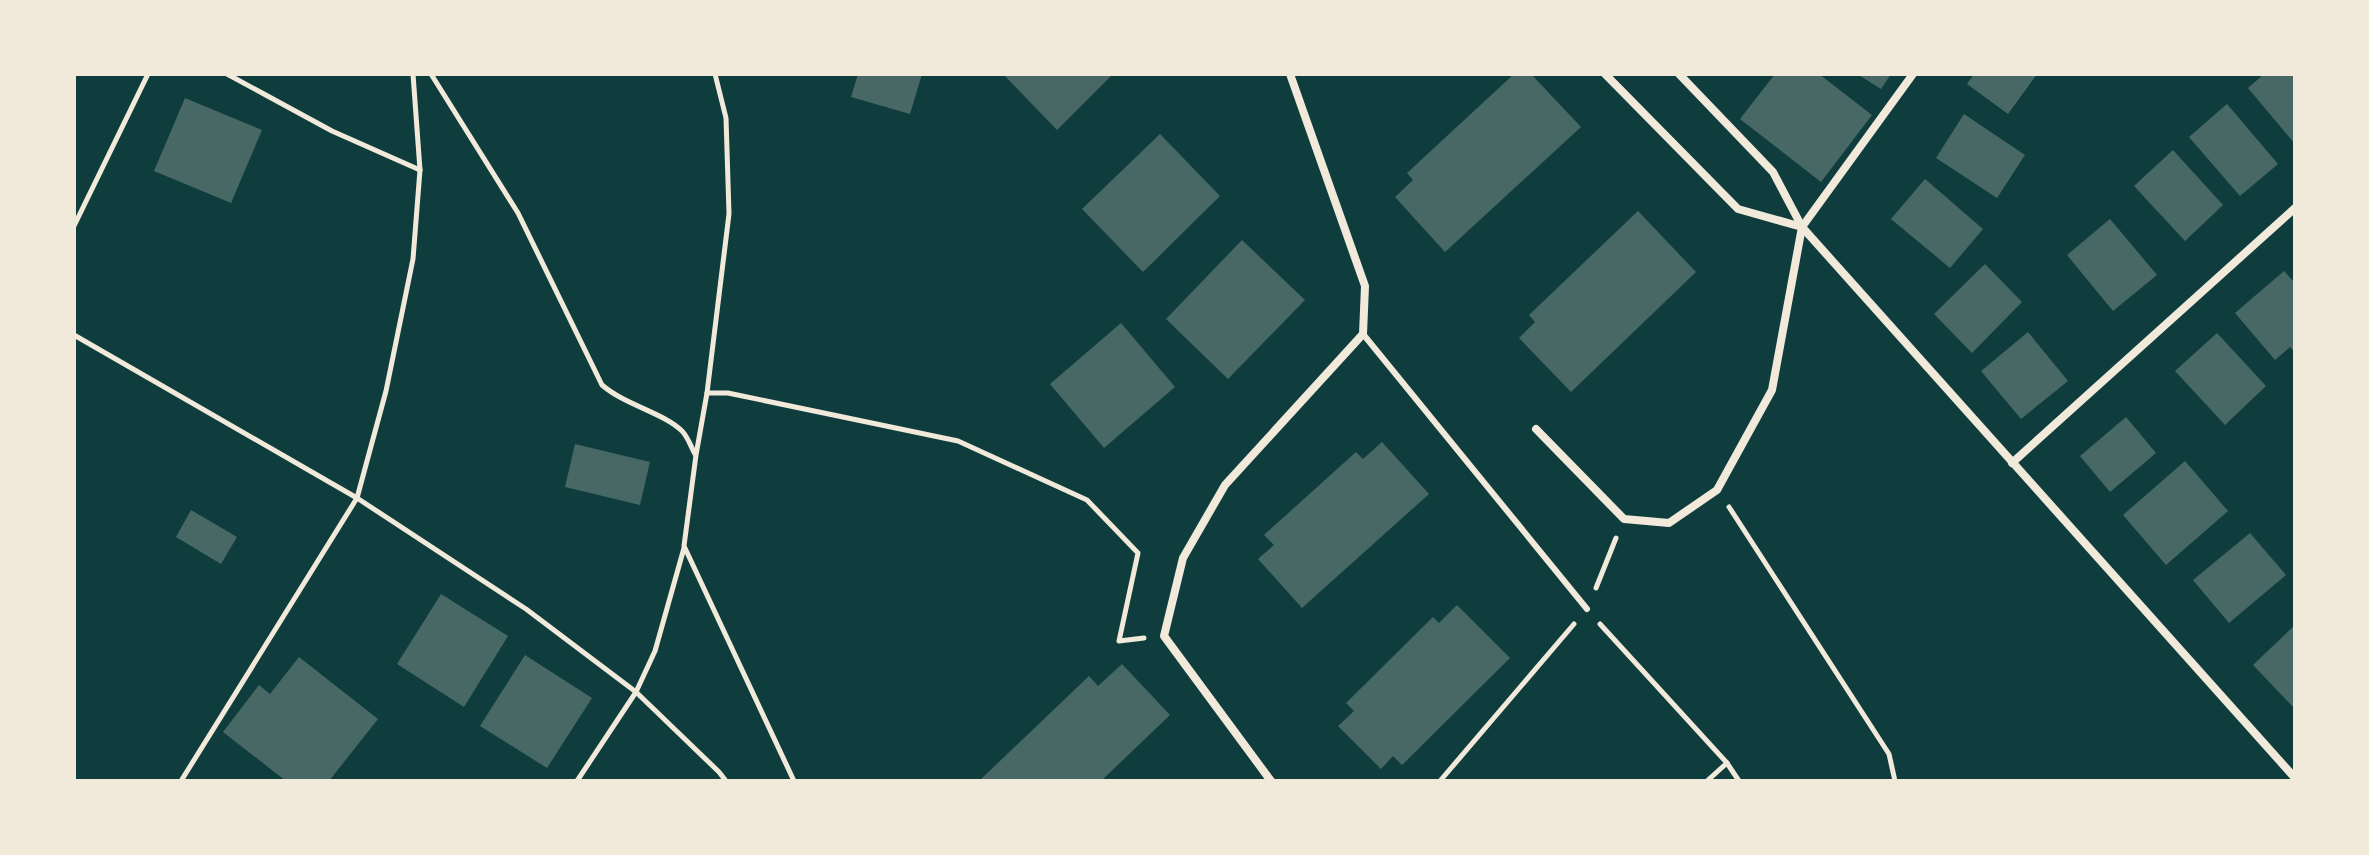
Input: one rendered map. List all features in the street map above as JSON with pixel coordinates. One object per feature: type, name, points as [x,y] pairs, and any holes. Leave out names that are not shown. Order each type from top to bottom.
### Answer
[{"type":"street","points":[[1271,781],[1164,636],[1183,558],[1225,485],[1363,334],[1365,286],[1290,74]]},
{"type":"street","points":[[1605,74],[1738,209],[1802,227]]},
{"type":"street","points":[[1679,74],[1773,172],[1802,227],[2293,773]]},
{"type":"street","points":[[1536,429],[1624,519],[1669,523],[1717,490],[1772,390],[1802,227],[1913,74]]},
{"type":"street","points":[[2012,463],[2295,208]]},
{"type":"lane","points":[[1363,334],[1587,609]]},
{"type":"path","points":[[74,226],[148,74]]},
{"type":"path","points":[[227,74],[332,131],[420,170]]},
{"type":"path","points":[[181,781],[357,498],[386,391],[413,259],[420,170],[413,74]]},
{"type":"path","points":[[431,74],[518,213],[602,385],[619,398],[683,431],[696,455]]},
{"type":"path","points":[[577,781],[636,692],[655,651],[684,546],[729,214],[726,118],[715,74]]},
{"type":"path","points":[[74,335],[357,498],[526,609],[636,692],[726,781]]},
{"type":"path","points":[[707,393],[728,393],[958,441],[1087,500],[1138,553],[1119,641],[1164,636]]},
{"type":"path","points":[[1717,490],[1889,754],[1895,781]]},
{"type":"path","points":[[1440,781],[1587,609],[1624,519]]},
{"type":"path","points":[[684,546],[794,781]]},
{"type":"path","points":[[1587,609],[1727,763],[1739,781]]},
{"type":"path","points":[[1707,781],[1727,763]]},
{"type":"building","points":[[858,74],[922,74],[910,114],[851,97]]},
{"type":"building","points":[[1003,74],[1113,74],[1057,130]]},
{"type":"building","points":[[1514,74],[1531,74],[1581,127],[1445,252],[1395,197],[1413,180],[1407,173]]},
{"type":"building","points":[[1775,74],[1819,74],[1872,115],[1821,182],[1740,119]]},
{"type":"building","points":[[1857,74],[1891,74],[1881,89]]},
{"type":"building","points":[[1974,74],[2037,74],[2008,114],[1967,84]]},
{"type":"building","points":[[2264,74],[2295,74],[2295,144],[2248,88]]},
{"type":"building","points":[[185,98],[262,130],[231,203],[154,171]]},
{"type":"building","points":[[2227,104],[2278,164],[2240,196],[2189,137]]},
{"type":"building","points":[[1964,114],[2025,155],[1997,198],[1936,158]]},
{"type":"building","points":[[1160,134],[1220,196],[1143,272],[1082,209]]},
{"type":"building","points":[[2173,150],[2223,205],[2185,241],[2134,186]]},
{"type":"building","points":[[1925,179],[1983,229],[1950,268],[1891,219]]},
{"type":"building","points":[[1638,211],[1696,272],[1571,392],[1519,338],[1535,322],[1529,315]]},
{"type":"building","points":[[2110,219],[2157,275],[2113,311],[2067,255]]},
{"type":"building","points":[[1242,240],[1305,300],[1228,379],[1166,319]]},
{"type":"building","points":[[1985,264],[2022,302],[1972,353],[1934,314]]},
{"type":"building","points":[[2284,271],[2295,283],[2295,353],[2290,347],[2275,360],[2235,313]]},
{"type":"building","points":[[1121,323],[1175,387],[1104,448],[1050,384]]},
{"type":"building","points":[[2028,332],[2068,381],[2021,419],[1981,371]]},
{"type":"building","points":[[2217,333],[2266,386],[2225,425],[2175,371]]},
{"type":"building","points":[[2126,417],[2156,453],[2110,492],[2080,456]]},
{"type":"building","points":[[1382,442],[1429,494],[1302,608],[1258,559],[1274,545],[1264,535],[1356,452],[1363,459]]},
{"type":"building","points":[[575,444],[650,462],[640,505],[565,487]]},
{"type":"building","points":[[2185,461],[2228,511],[2166,565],[2123,515]]},
{"type":"building","points":[[191,510],[237,537],[221,564],[176,537]]},
{"type":"building","points":[[2250,533],[2286,575],[2229,623],[2193,580]]},
{"type":"building","points":[[441,594],[508,636],[464,707],[397,664]]},
{"type":"building","points":[[1457,605],[1510,658],[1402,765],[1393,756],[1381,769],[1338,726],[1354,711],[1346,703],[1433,617],[1439,623]]},
{"type":"building","points":[[2295,625],[2295,709],[2253,665]]},
{"type":"building","points":[[525,655],[592,698],[547,768],[480,726]]},
{"type":"building","points":[[299,657],[378,719],[329,781],[286,781],[223,732],[259,685],[270,694]]},
{"type":"building","points":[[1122,664],[1170,715],[1101,781],[979,781],[1089,676],[1098,686]]}]
